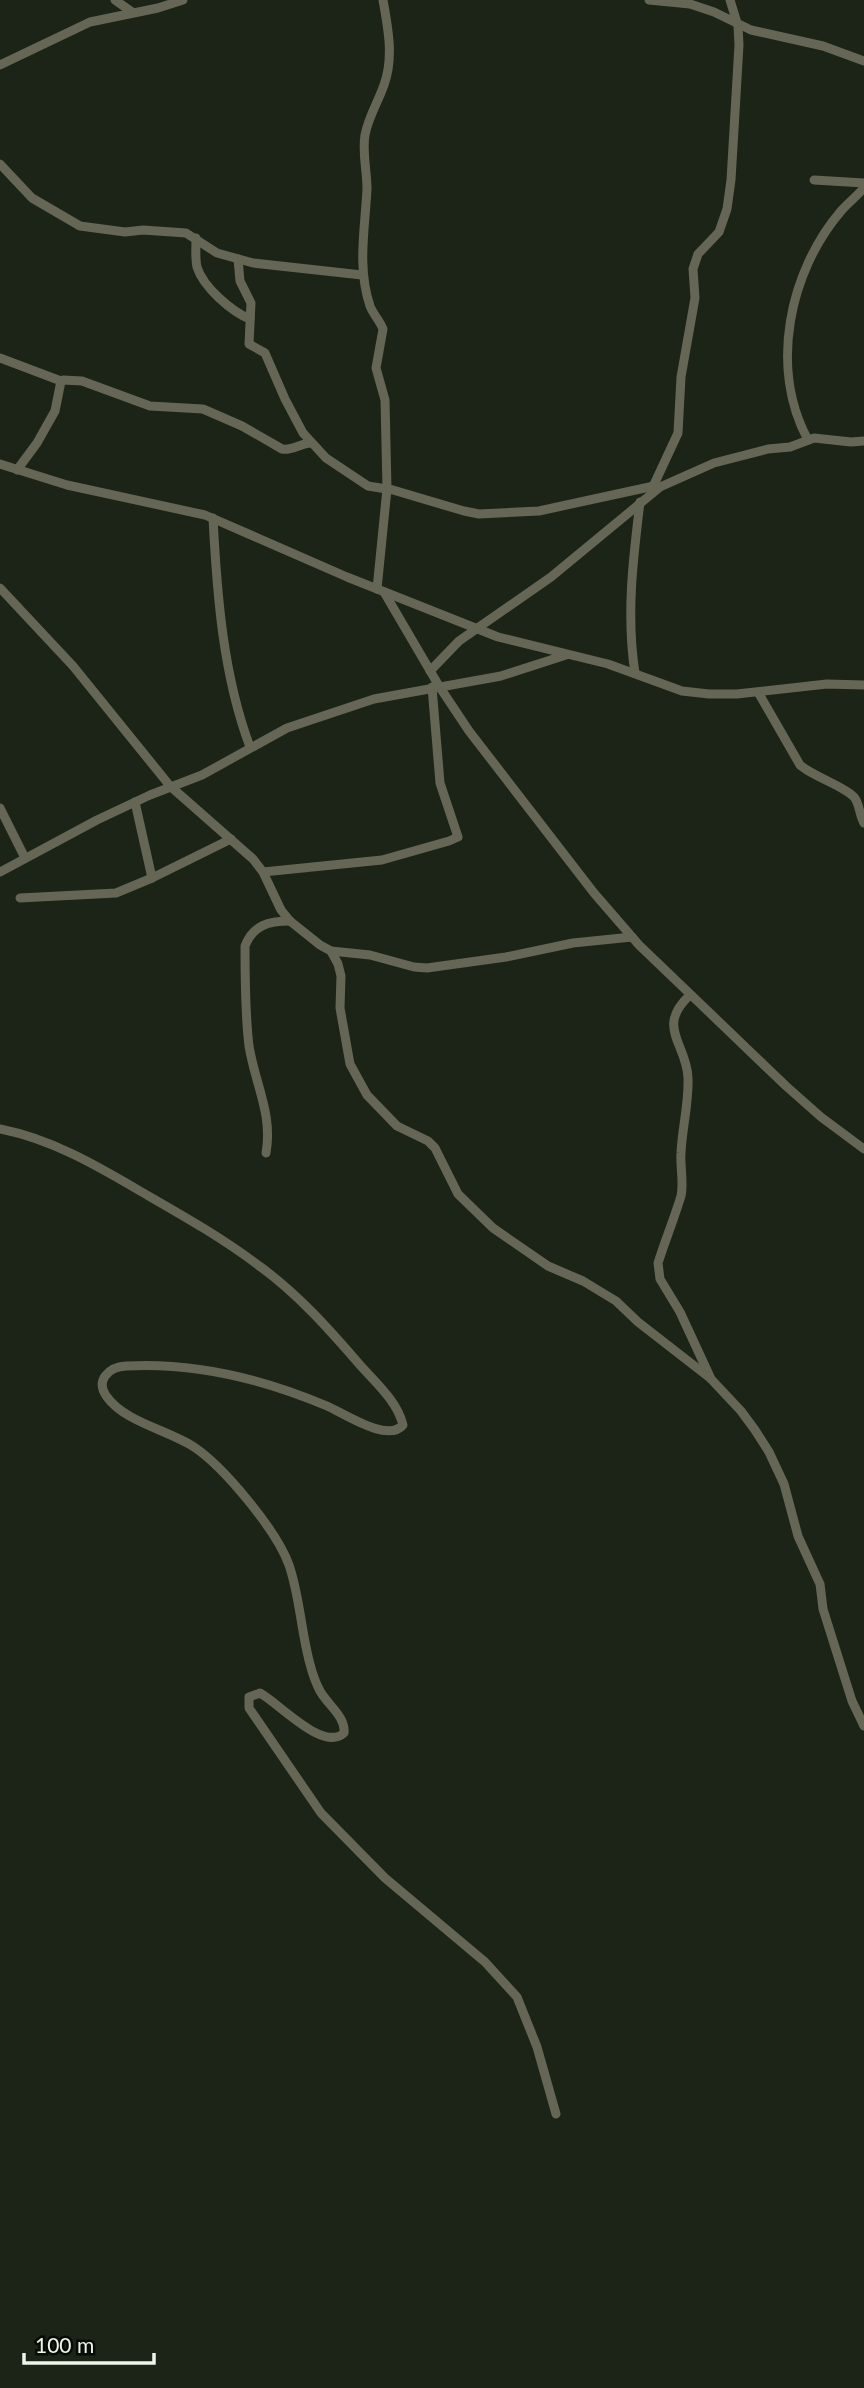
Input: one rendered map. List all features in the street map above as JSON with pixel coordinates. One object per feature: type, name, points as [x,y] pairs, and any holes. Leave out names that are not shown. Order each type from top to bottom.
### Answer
[{"type":"street","points":[[115,0],[132,12]]},
{"type":"street","points":[[0,65],[90,22],[183,0]]},
{"type":"street","points":[[263,872],[382,860],[458,837],[440,783],[435,687],[430,671],[381,590],[387,489],[385,400],[376,368],[383,328],[371,308],[362,275],[367,190],[364,148],[368,124],[389,65],[383,0]]},
{"type":"street","points":[[650,0],[690,4],[765,35],[832,49],[864,61]]},
{"type":"street","points":[[430,671],[475,628],[551,577],[652,489],[679,428],[681,377],[695,299],[693,269],[698,254],[719,232],[727,209],[739,58],[738,26],[730,0]]},
{"type":"street","points":[[0,164],[32,198],[80,226],[127,232],[143,230],[186,233],[211,250],[260,265],[362,275]]},
{"type":"street","points":[[814,180],[864,186]]},
{"type":"street","points":[[808,440],[799,422],[791,387],[788,332],[794,303],[811,260],[838,214],[864,186]]},
{"type":"street","points":[[196,239],[197,267],[203,279],[232,310],[250,319]]},
{"type":"street","points":[[238,259],[240,281],[251,303],[248,342],[265,354],[299,427],[311,443],[351,476],[368,486],[464,512],[539,512],[652,489],[714,463],[768,449],[790,447],[808,440],[822,438],[864,441]]},
{"type":"street","points":[[0,358],[61,381],[82,382],[150,406],[202,410],[242,426],[282,449],[288,450],[303,443],[311,443]]},
{"type":"street","points":[[16,470],[37,443],[55,411],[61,381]]},
{"type":"street","points":[[0,464],[75,487],[185,509],[213,518],[475,628],[514,642],[608,664],[688,692],[709,694],[758,692],[827,684],[864,685]]},
{"type":"street","points":[[635,673],[631,648],[630,602],[640,502]]},
{"type":"street","points":[[213,518],[233,696],[250,747]]},
{"type":"street","points":[[0,588],[73,666],[170,786],[253,859],[290,921],[331,951],[341,976],[340,1008],[350,1064],[367,1095],[397,1126],[428,1141],[435,1148],[458,1194],[493,1228],[548,1266],[583,1281],[616,1301],[711,1379],[741,1410],[769,1452],[784,1484],[797,1536],[820,1584],[823,1609],[852,1701],[864,1726]]},
{"type":"street","points":[[0,872],[135,802],[202,775],[274,733],[374,699],[501,676],[569,654]]},
{"type":"street","points":[[435,687],[569,864],[632,937],[804,1104],[864,1149]]},
{"type":"street","points":[[758,692],[800,765],[855,798],[864,823]]},
{"type":"street","points":[[135,802],[152,878]]},
{"type":"street","points":[[0,808],[25,858]]},
{"type":"street","points":[[20,898],[111,894],[152,878],[231,839]]},
{"type":"street","points":[[266,1153],[270,1133],[249,1045],[245,946],[248,937],[265,923],[290,921]]},
{"type":"street","points":[[331,951],[370,954],[414,967],[427,968],[506,957],[573,943],[632,937]]},
{"type":"street","points":[[690,995],[678,1008],[673,1028],[688,1080],[681,1152],[682,1190],[658,1262],[658,1270],[660,1279],[680,1312],[711,1379]]},
{"type":"street","points":[[0,1129],[36,1138],[86,1160],[185,1217],[257,1264],[306,1306],[374,1380],[400,1414],[403,1425],[398,1431],[388,1432],[373,1428],[308,1398],[245,1376],[163,1366],[123,1366],[108,1371],[103,1378],[102,1387],[107,1397],[128,1416],[158,1428],[195,1448],[220,1470],[279,1544],[295,1584],[310,1663],[319,1689],[345,1725],[344,1733],[339,1738],[332,1739],[320,1734],[289,1716],[260,1693],[250,1697],[249,1708],[321,1813],[385,1878],[485,1962],[517,1997],[537,2047],[556,2114]]}]
